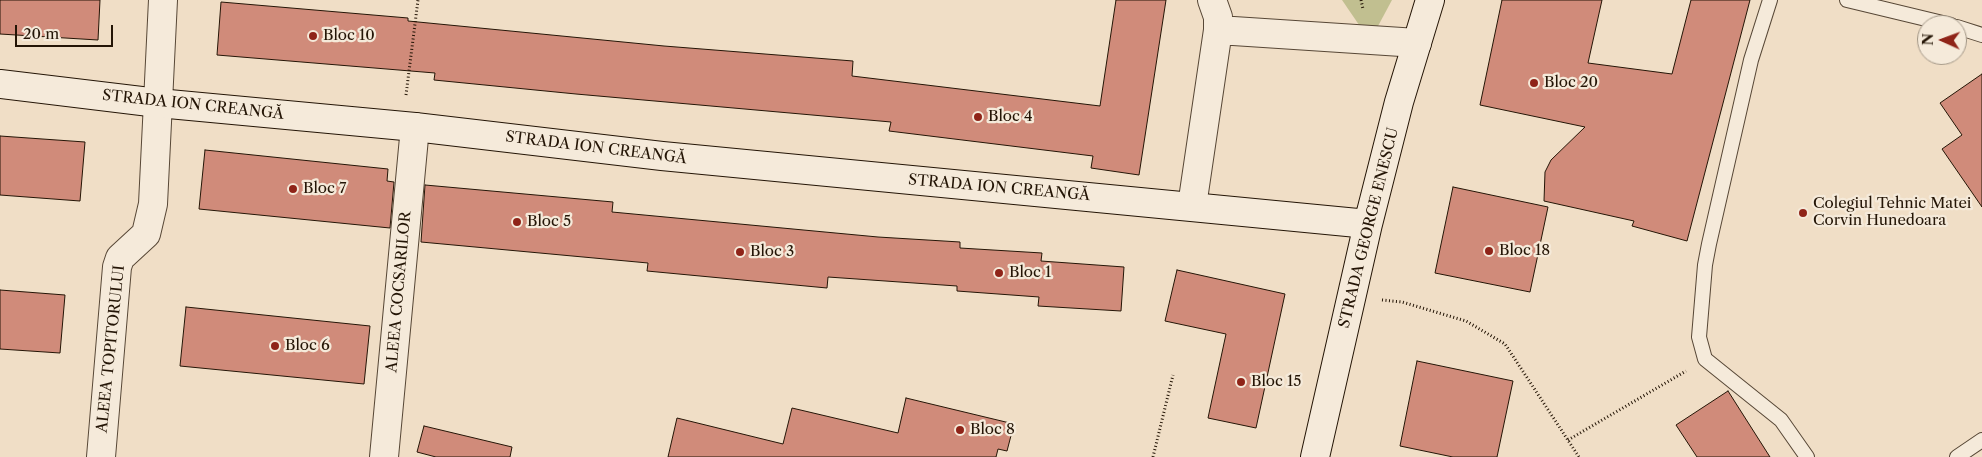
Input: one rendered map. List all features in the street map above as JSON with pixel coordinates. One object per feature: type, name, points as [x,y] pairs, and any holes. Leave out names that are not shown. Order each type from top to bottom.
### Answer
[{"type":"street","name":"ALEEA TOPITORULUI","points":[[100,457],[117,267],[120,258],[146,234],[153,204],[163,0]]},
{"type":"street","points":[[1192,206],[1218,30],[1218,17],[1212,0]]},
{"type":"street","name":"STRADA GEORGE ENESCU","points":[[1315,457],[1368,224],[1430,0]]},
{"type":"street","points":[[1218,30],[1417,43]]},
{"type":"street","name":"STRADA ION CREANGĂ","points":[[0,84],[158,103],[408,126],[662,156],[1368,224]]},
{"type":"street","name":"ALEEA COCSARILOR","points":[[384,457],[408,126]]},
{"type":"lane","points":[[1770,0],[1751,60],[1705,265],[1699,337],[1705,359],[1781,420],[1807,457]]},
{"type":"lane","points":[[1847,0],[1917,17]]},
{"type":"lane","points":[[1967,30],[1982,35]]},
{"type":"lane","points":[[1957,457],[1982,440]]},
{"type":"path","points":[[408,126],[418,0]]},
{"type":"path","points":[[1352,297],[1402,302],[1466,321],[1505,344],[1579,457]]},
{"type":"path","points":[[1568,440],[1705,359]]},
{"type":"path","points":[[1153,457],[1173,375]]},
{"type":"shaded area","points":[[1342,0],[1392,0],[1370,41]]},
{"type":"building","points":[[0,0],[100,0],[98,40],[0,34]]},
{"type":"building","points":[[1116,0],[1166,0],[1139,175],[1091,168],[1093,156],[889,131],[891,122],[434,80],[435,73],[217,55],[221,2],[408,18],[408,21],[664,46],[853,61],[852,76],[1100,106]]},
{"type":"building","points":[[1502,0],[1602,0],[1588,63],[1672,74],[1691,0],[1750,0],[1687,241],[1632,226],[1634,221],[1544,201],[1545,172],[1551,160],[1585,127],[1480,105]]},
{"type":"building","points":[[1982,74],[1982,207],[1942,149],[1962,135],[1940,103]]},
{"type":"building","points":[[0,136],[85,142],[80,201],[0,195]]},
{"type":"building","name":"Bloc 7","points":[[205,150],[388,169],[387,181],[394,182],[390,228],[199,209]]},
{"type":"building","points":[[425,185],[613,202],[612,212],[878,237],[960,242],[960,248],[1042,253],[1041,261],[1124,267],[1121,311],[1038,306],[1039,297],[957,291],[957,286],[828,277],[827,288],[647,271],[648,263],[421,242]]},
{"type":"building","name":"Bloc 18","points":[[1453,187],[1548,207],[1530,292],[1435,273]]},
{"type":"building","name":"Bloc 15","points":[[1177,270],[1285,294],[1256,428],[1208,418],[1226,334],[1165,321]]},
{"type":"building","points":[[0,290],[65,295],[60,353],[0,349]]},
{"type":"building","name":"Bloc 6","points":[[186,307],[370,326],[364,384],[180,366]]},
{"type":"building","points":[[1417,361],[1513,381],[1497,457],[1453,457],[1400,446]]},
{"type":"building","points":[[1728,391],[1770,457],[1697,457],[1676,425]]},
{"type":"building","name":"Bloc 8","points":[[906,398],[1014,424],[1007,451],[998,449],[996,457],[668,457],[677,418],[783,444],[792,408],[898,433]]},
{"type":"building","points":[[424,426],[512,447],[510,457],[436,457],[417,452]]},
{"type":"place","name":"Bloc 10","points":[[313,36]]},
{"type":"place","name":"Bloc 20","points":[[1534,83]]},
{"type":"place","name":"Bloc 4","points":[[978,117]]},
{"type":"place","name":"Bloc 7","points":[[293,189]]},
{"type":"place","name":"Colegiul Tehnic Matei Corvin Hunedoara","points":[[1803,213]]},
{"type":"place","name":"Bloc 5","points":[[517,222]]},
{"type":"place","name":"Bloc 18","points":[[1489,251]]},
{"type":"place","name":"Bloc 3","points":[[740,252]]},
{"type":"place","name":"Bloc 1","points":[[999,273]]},
{"type":"place","name":"Bloc 6","points":[[275,346]]},
{"type":"place","name":"Bloc 15","points":[[1241,382]]},
{"type":"place","name":"Bloc 8","points":[[960,430]]}]
